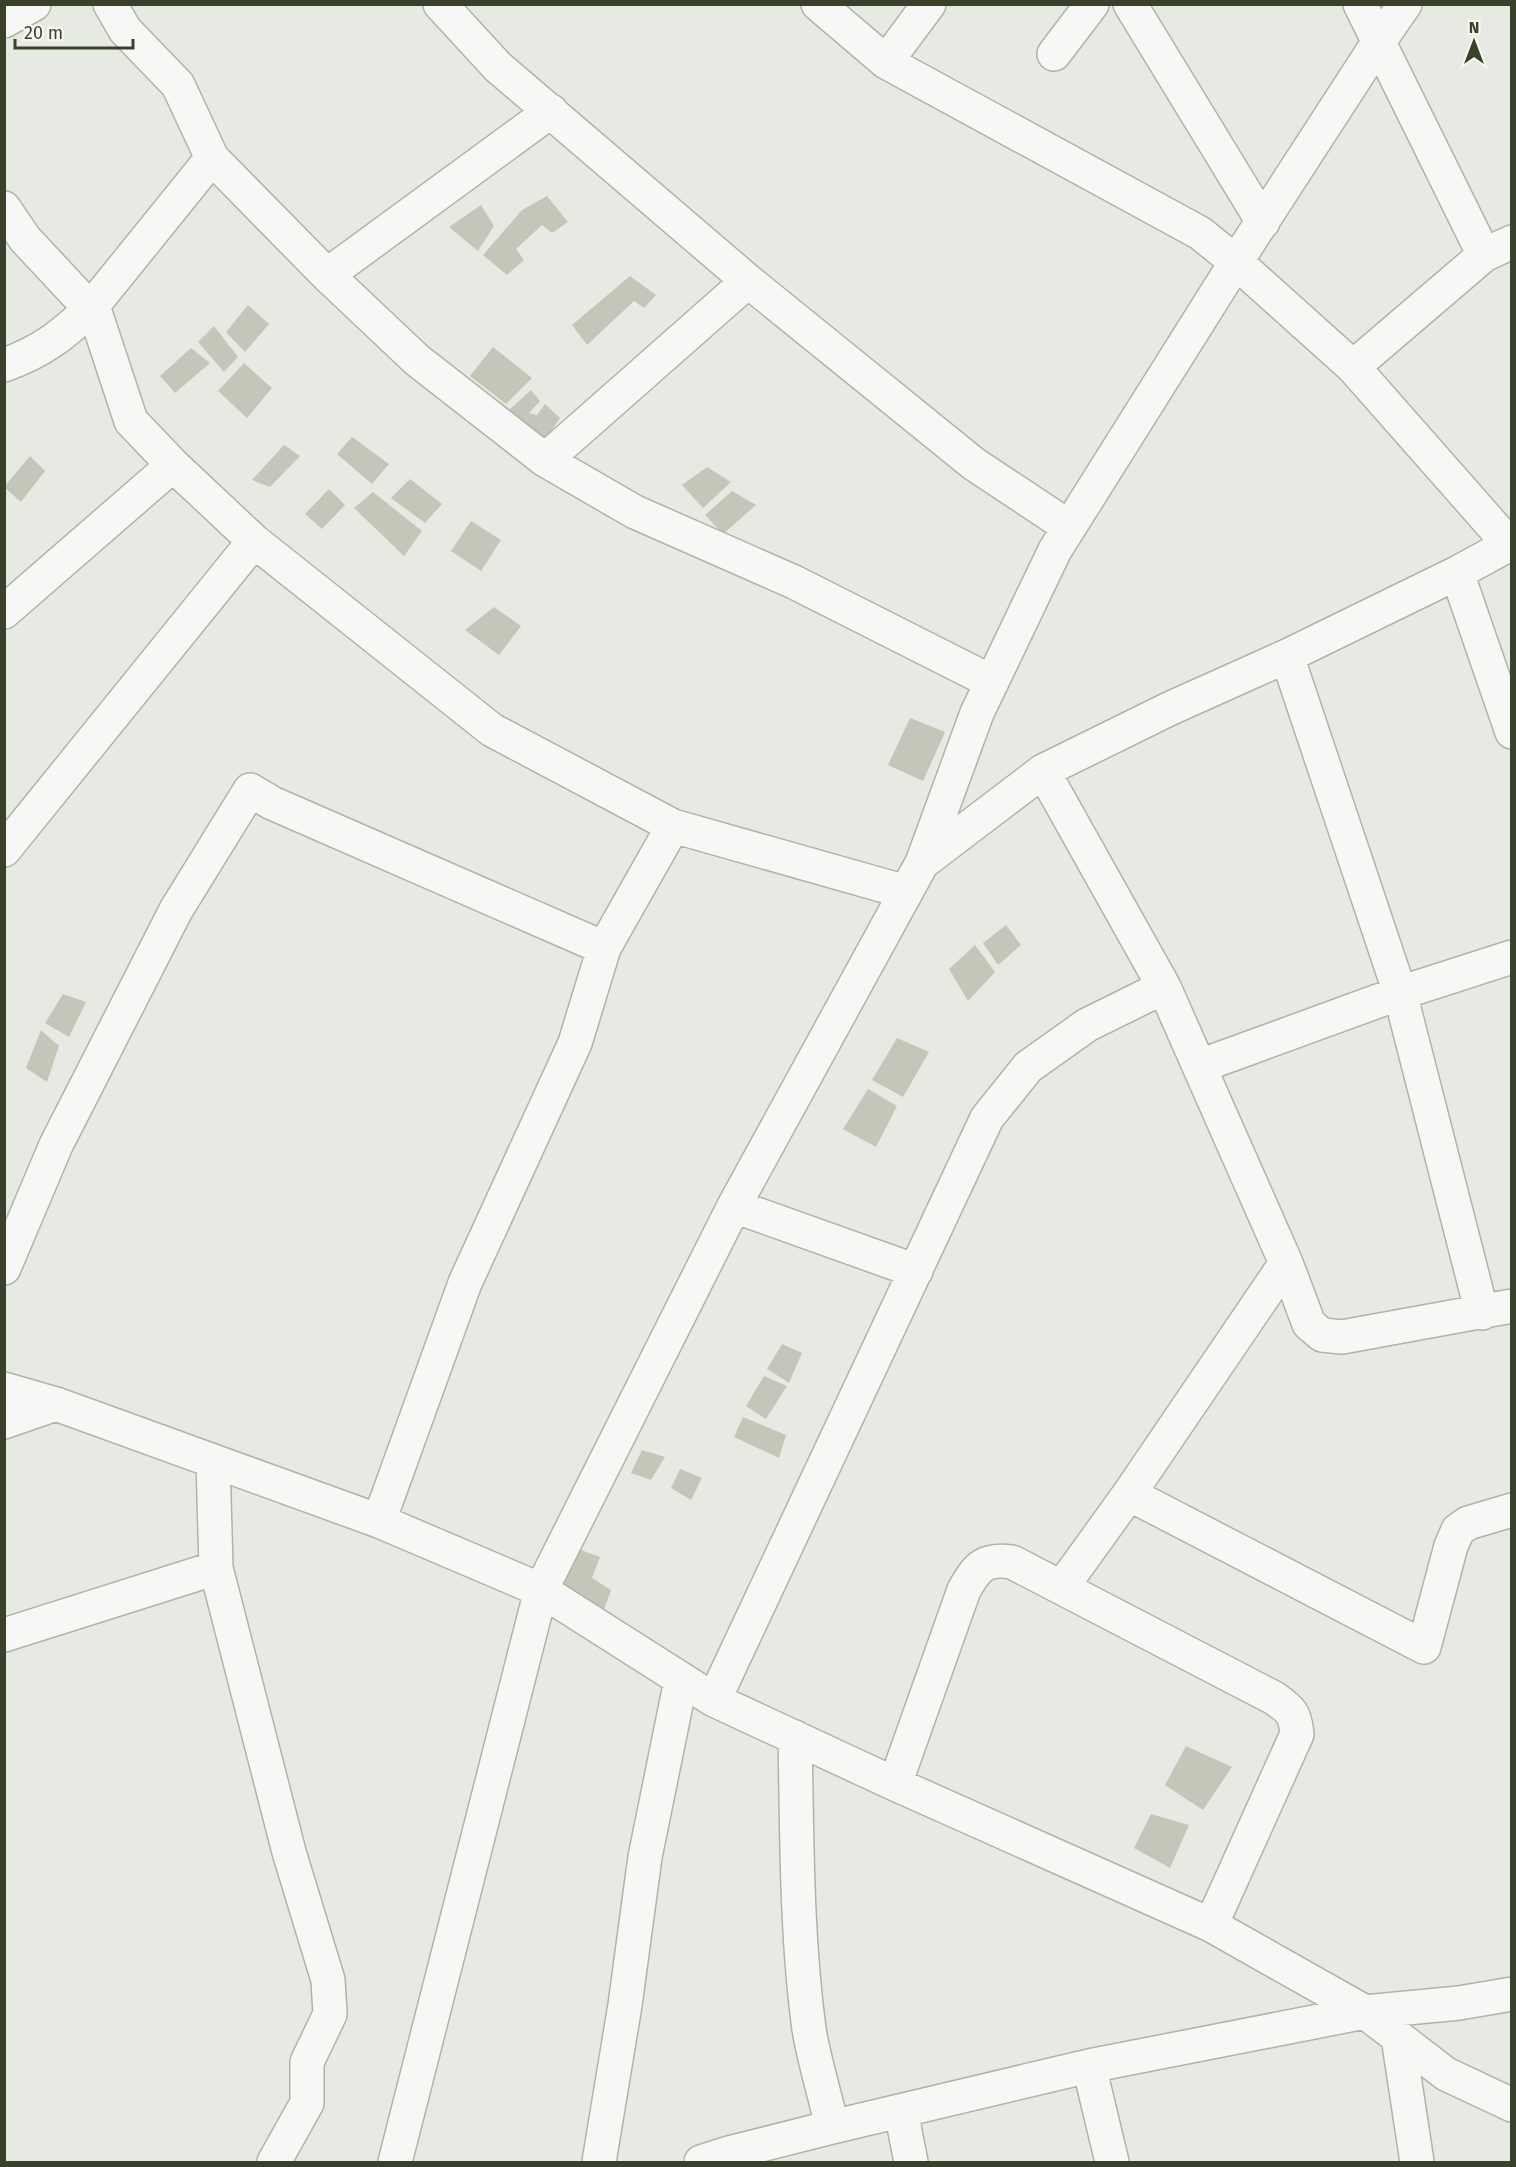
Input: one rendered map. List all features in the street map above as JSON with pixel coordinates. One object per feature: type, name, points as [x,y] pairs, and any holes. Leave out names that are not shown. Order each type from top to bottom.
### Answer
[{"type":"street","points":[[4,21],[34,4]]},
{"type":"street","points":[[110,4],[125,30],[178,84],[212,158],[327,275],[417,360],[545,460],[635,512],[794,582],[992,682]]},
{"type":"street","points":[[440,4],[498,67],[747,281],[974,464],[1069,527]]},
{"type":"street","points":[[818,4],[886,62],[1200,233],[1236,262],[1353,367],[1510,543],[1457,573],[1287,656],[1171,708],[1043,771],[922,863]]},
{"type":"street","points":[[886,62],[929,4]]},
{"type":"street","points":[[1054,54],[1092,4]]},
{"type":"street","points":[[1130,4],[1263,222]]},
{"type":"street","points":[[1353,367],[1498,249],[1378,43],[1360,4]]},
{"type":"street","points":[[395,2163],[541,1590],[734,1206],[922,863],[977,713],[1055,550],[1236,262],[1405,4]]},
{"type":"street","points":[[327,275],[551,111]]},
{"type":"street","points":[[4,365],[30,356],[67,331],[90,309],[212,158]]},
{"type":"street","points":[[4,208],[25,239],[96,315],[131,421],[173,465],[254,541],[492,730],[673,826],[906,892]]},
{"type":"street","points":[[545,460],[747,281]]},
{"type":"street","points":[[4,612],[173,465]]},
{"type":"street","points":[[4,850],[254,541]]},
{"type":"street","points":[[1457,573],[1512,732]]},
{"type":"street","points":[[1043,771],[1164,987],[1286,1263],[1309,1324],[1322,1335],[1342,1337],[1497,1309],[1400,993],[1287,656]]},
{"type":"street","points":[[4,1268],[56,1145],[171,921],[250,790],[272,803],[604,948]]},
{"type":"street","points":[[380,1521],[465,1283],[575,1043],[604,948],[673,826]]},
{"type":"street","points":[[1200,1066],[1400,993],[1512,957]]},
{"type":"street","points":[[714,1700],[987,1118],[1028,1067],[1086,1025],[1164,987]]},
{"type":"street","points":[[734,1206],[916,1271]]},
{"type":"street","points":[[1062,1587],[1129,1494],[1286,1263]]},
{"type":"street","points":[[4,1389],[56,1404],[380,1521],[541,1590],[714,1700],[895,1784],[1211,1925],[1365,2012],[1446,2074],[1512,2105]]},
{"type":"street","points":[[4,1422],[56,1404]]},
{"type":"street","points":[[213,1461],[216,1568],[289,1852],[328,1980],[330,2014],[307,2062],[307,2103],[274,2163]]},
{"type":"street","points":[[1129,1494],[1424,1647],[1451,1546],[1458,1530],[1468,1523],[1512,1510]]},
{"type":"street","points":[[895,1784],[964,1590],[974,1572],[984,1564],[997,1560],[1012,1562],[1274,1698],[1287,1707],[1296,1719],[1297,1734],[1211,1925]]},
{"type":"street","points":[[4,1635],[216,1568]]},
{"type":"street","points":[[599,2163],[625,2005],[645,1857],[681,1680]]},
{"type":"street","points":[[795,1737],[797,1875],[802,1955],[810,2031],[832,2127]]},
{"type":"street","points":[[701,2163],[729,2153],[832,2127],[1089,2066],[1365,2012],[1459,2003],[1512,1994]]},
{"type":"street","points":[[1398,2037],[1417,2163]]},
{"type":"street","points":[[1089,2066],[1112,2163]]},
{"type":"street","points":[[901,2112],[911,2163]]},
{"type":"building","points":[[547,196],[568,222],[552,233],[542,225],[516,249],[524,260],[507,275],[483,255],[522,210]]},
{"type":"building","points":[[481,205],[494,226],[478,251],[449,227]]},
{"type":"building","points":[[630,276],[656,295],[644,308],[634,301],[587,345],[572,325]]},
{"type":"building","points":[[248,305],[269,324],[245,352],[226,332]]},
{"type":"building","points":[[214,326],[238,357],[224,372],[198,342]]},
{"type":"building","points":[[493,347],[532,378],[506,404],[470,376]]},
{"type":"building","points":[[191,348],[210,363],[175,393],[160,376]]},
{"type":"building","points":[[244,363],[272,388],[247,418],[218,391]]},
{"type":"building","points":[[531,390],[540,401],[529,413],[537,415],[545,404],[560,418],[541,446],[507,412]]},
{"type":"building","points":[[352,437],[389,464],[372,484],[337,454]]},
{"type":"building","points":[[284,445],[300,456],[270,487],[252,480]]},
{"type":"building","points":[[30,456],[45,471],[21,502],[4,487]]},
{"type":"building","points":[[707,467],[731,482],[703,508],[682,485]]},
{"type":"building","points":[[410,479],[442,504],[425,523],[391,498]]},
{"type":"building","points":[[329,489],[345,505],[322,529],[305,514]]},
{"type":"building","points":[[732,491],[756,505],[723,534],[705,515]]},
{"type":"building","points":[[373,492],[422,531],[404,556],[354,508]]},
{"type":"building","points":[[471,521],[501,540],[481,571],[451,551]]},
{"type":"building","points":[[494,607],[521,626],[499,655],[465,630]]},
{"type":"building","points":[[910,718],[945,732],[923,781],[888,765]]},
{"type":"building","points":[[1006,925],[1021,945],[998,965],[983,943]]},
{"type":"building","points":[[975,945],[995,972],[968,1001],[949,969]]},
{"type":"building","points":[[63,994],[86,1002],[69,1037],[45,1023]]},
{"type":"building","points":[[41,1030],[59,1046],[47,1082],[26,1068]]},
{"type":"building","points":[[897,1038],[929,1052],[903,1097],[872,1080]]},
{"type":"building","points":[[868,1089],[897,1106],[876,1147],[843,1129]]},
{"type":"building","points":[[782,1344],[802,1353],[789,1383],[767,1369]]},
{"type":"building","points":[[764,1376],[787,1386],[766,1419],[746,1406]]},
{"type":"building","points":[[743,1417],[786,1435],[779,1458],[734,1437]]},
{"type":"building","points":[[642,1450],[665,1457],[651,1480],[631,1473]]},
{"type":"building","points":[[680,1469],[702,1478],[691,1500],[671,1488]]},
{"type":"building","points":[[581,1550],[600,1557],[592,1578],[611,1590],[604,1610],[560,1589]]},
{"type":"building","points":[[1186,1746],[1232,1767],[1203,1810],[1165,1785]]},
{"type":"building","points":[[1151,1814],[1189,1825],[1170,1868],[1134,1848]]}]
